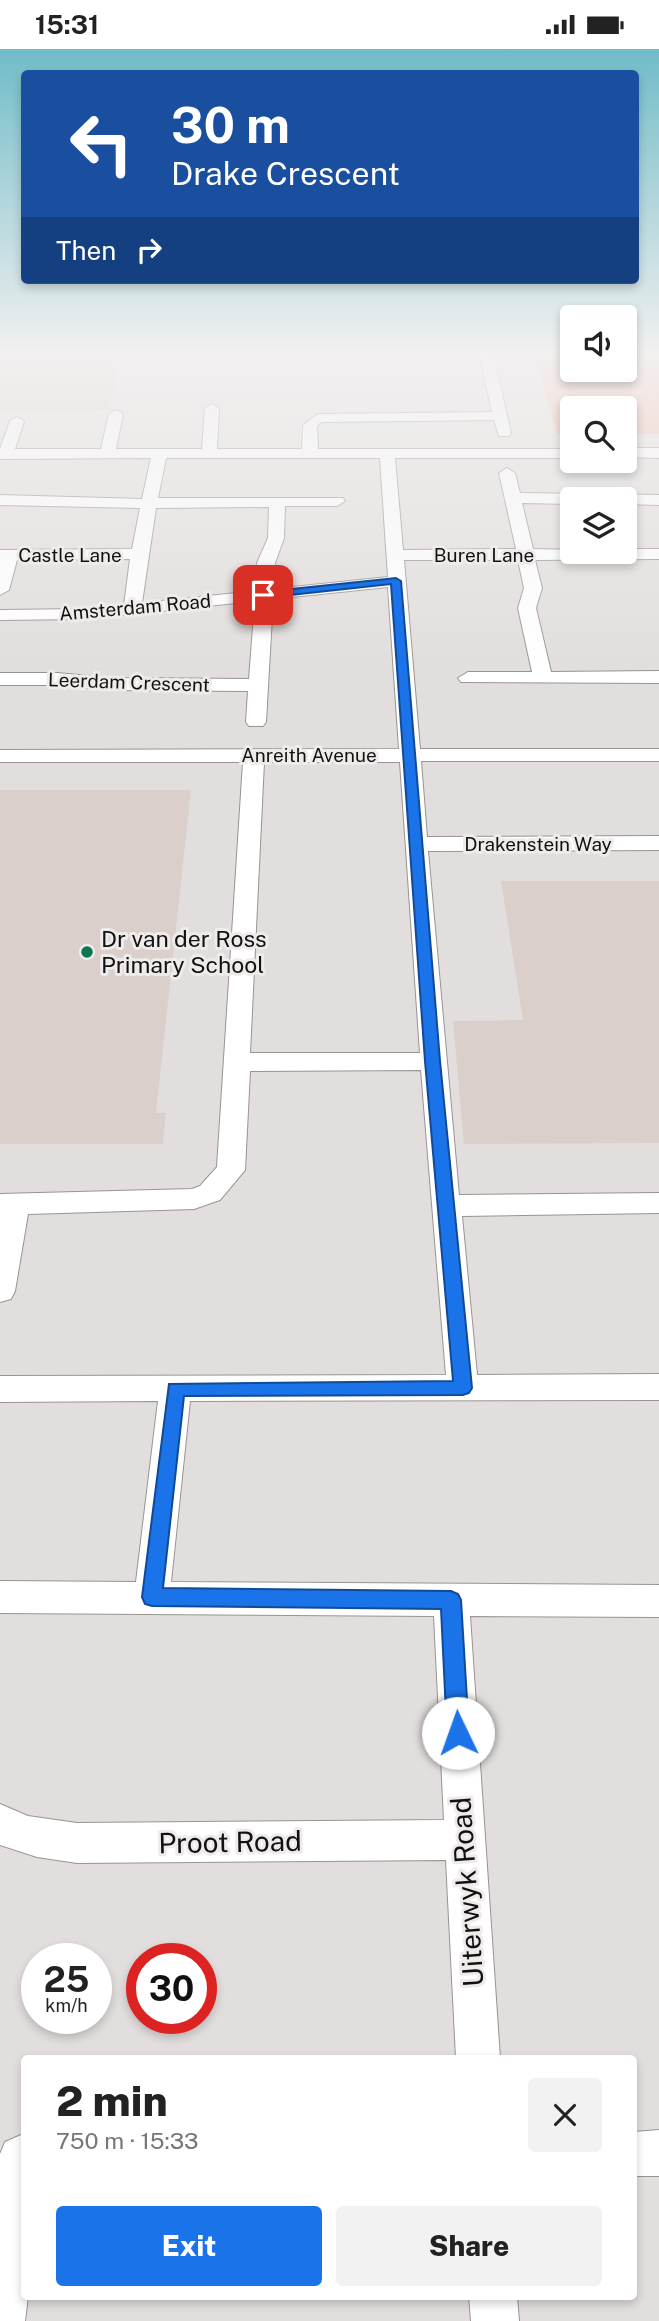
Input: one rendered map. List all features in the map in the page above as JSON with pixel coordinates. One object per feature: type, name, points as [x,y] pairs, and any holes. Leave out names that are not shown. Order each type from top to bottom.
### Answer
[{"type":"street","points":[[132,609],[139,554],[159,455]]},
{"type":"street","points":[[387,455],[433,1061],[463,1388]]},
{"type":"street","points":[[507,473],[533,588],[527,608],[543,677]]},
{"type":"street","points":[[513,498],[659,500]]},
{"type":"street","points":[[0,500],[150,503],[337,501]]},
{"type":"street","points":[[256,722],[263,595],[267,556],[276,538],[278,501]]},
{"type":"street","name":"Castle Lane","points":[[5,555],[139,554]]},
{"type":"street","points":[[0,590],[5,555]]},
{"type":"street","name":"Buren Lane","points":[[394,555],[656,559]]},
{"type":"street","name":"Amsterdam Road","points":[[0,615],[85,614],[396,581]]},
{"type":"street","points":[[468,677],[659,677]]},
{"type":"street","name":"Leerdam Crescent","points":[[0,679],[57,679],[111,684],[258,685]]},
{"type":"street","points":[[0,1291],[8,1204],[173,1202],[194,1199],[210,1193],[231,1170],[254,755]]},
{"type":"street","name":"Anreith Avenue","points":[[0,756],[659,755]]},
{"type":"street","name":"Drakenstein Way","points":[[416,844],[659,843]]},
{"type":"street","points":[[236,1062],[433,1061]]},
{"type":"street","points":[[445,1206],[659,1203]]},
{"type":"street","points":[[0,1389],[659,1387]]},
{"type":"street","points":[[152,1597],[175,1389]]},
{"type":"street","points":[[0,1597],[659,1601]]},
{"type":"street","name":"Uiterwyk Road","points":[[451,1600],[478,2055]]},
{"type":"street","name":"Proot Road","points":[[0,1824],[12,1831],[44,1840],[77,1843],[464,1839]]},
{"type":"street","points":[[637,2154],[659,2153]]},
{"type":"street","points":[[1,2321],[15,2157]]},
{"type":"street","points":[[493,2300],[495,2321]]},
{"type":"shaded area","name":"Dr van der Ross Primary School","points":[[0,790],[191,790],[156,1113],[166,1113],[163,1144],[0,1144]]},
{"type":"shaded area","points":[[501,881],[659,881],[659,1143],[464,1144],[453,1021],[523,1020]]},
{"type":"place","name":"Dr van der Ross Primary School","points":[[87,952]]},
{"type":"route","points":[[263,595],[396,581],[445,1206],[463,1388],[175,1389],[152,1597],[451,1600],[458,1733]]}]
